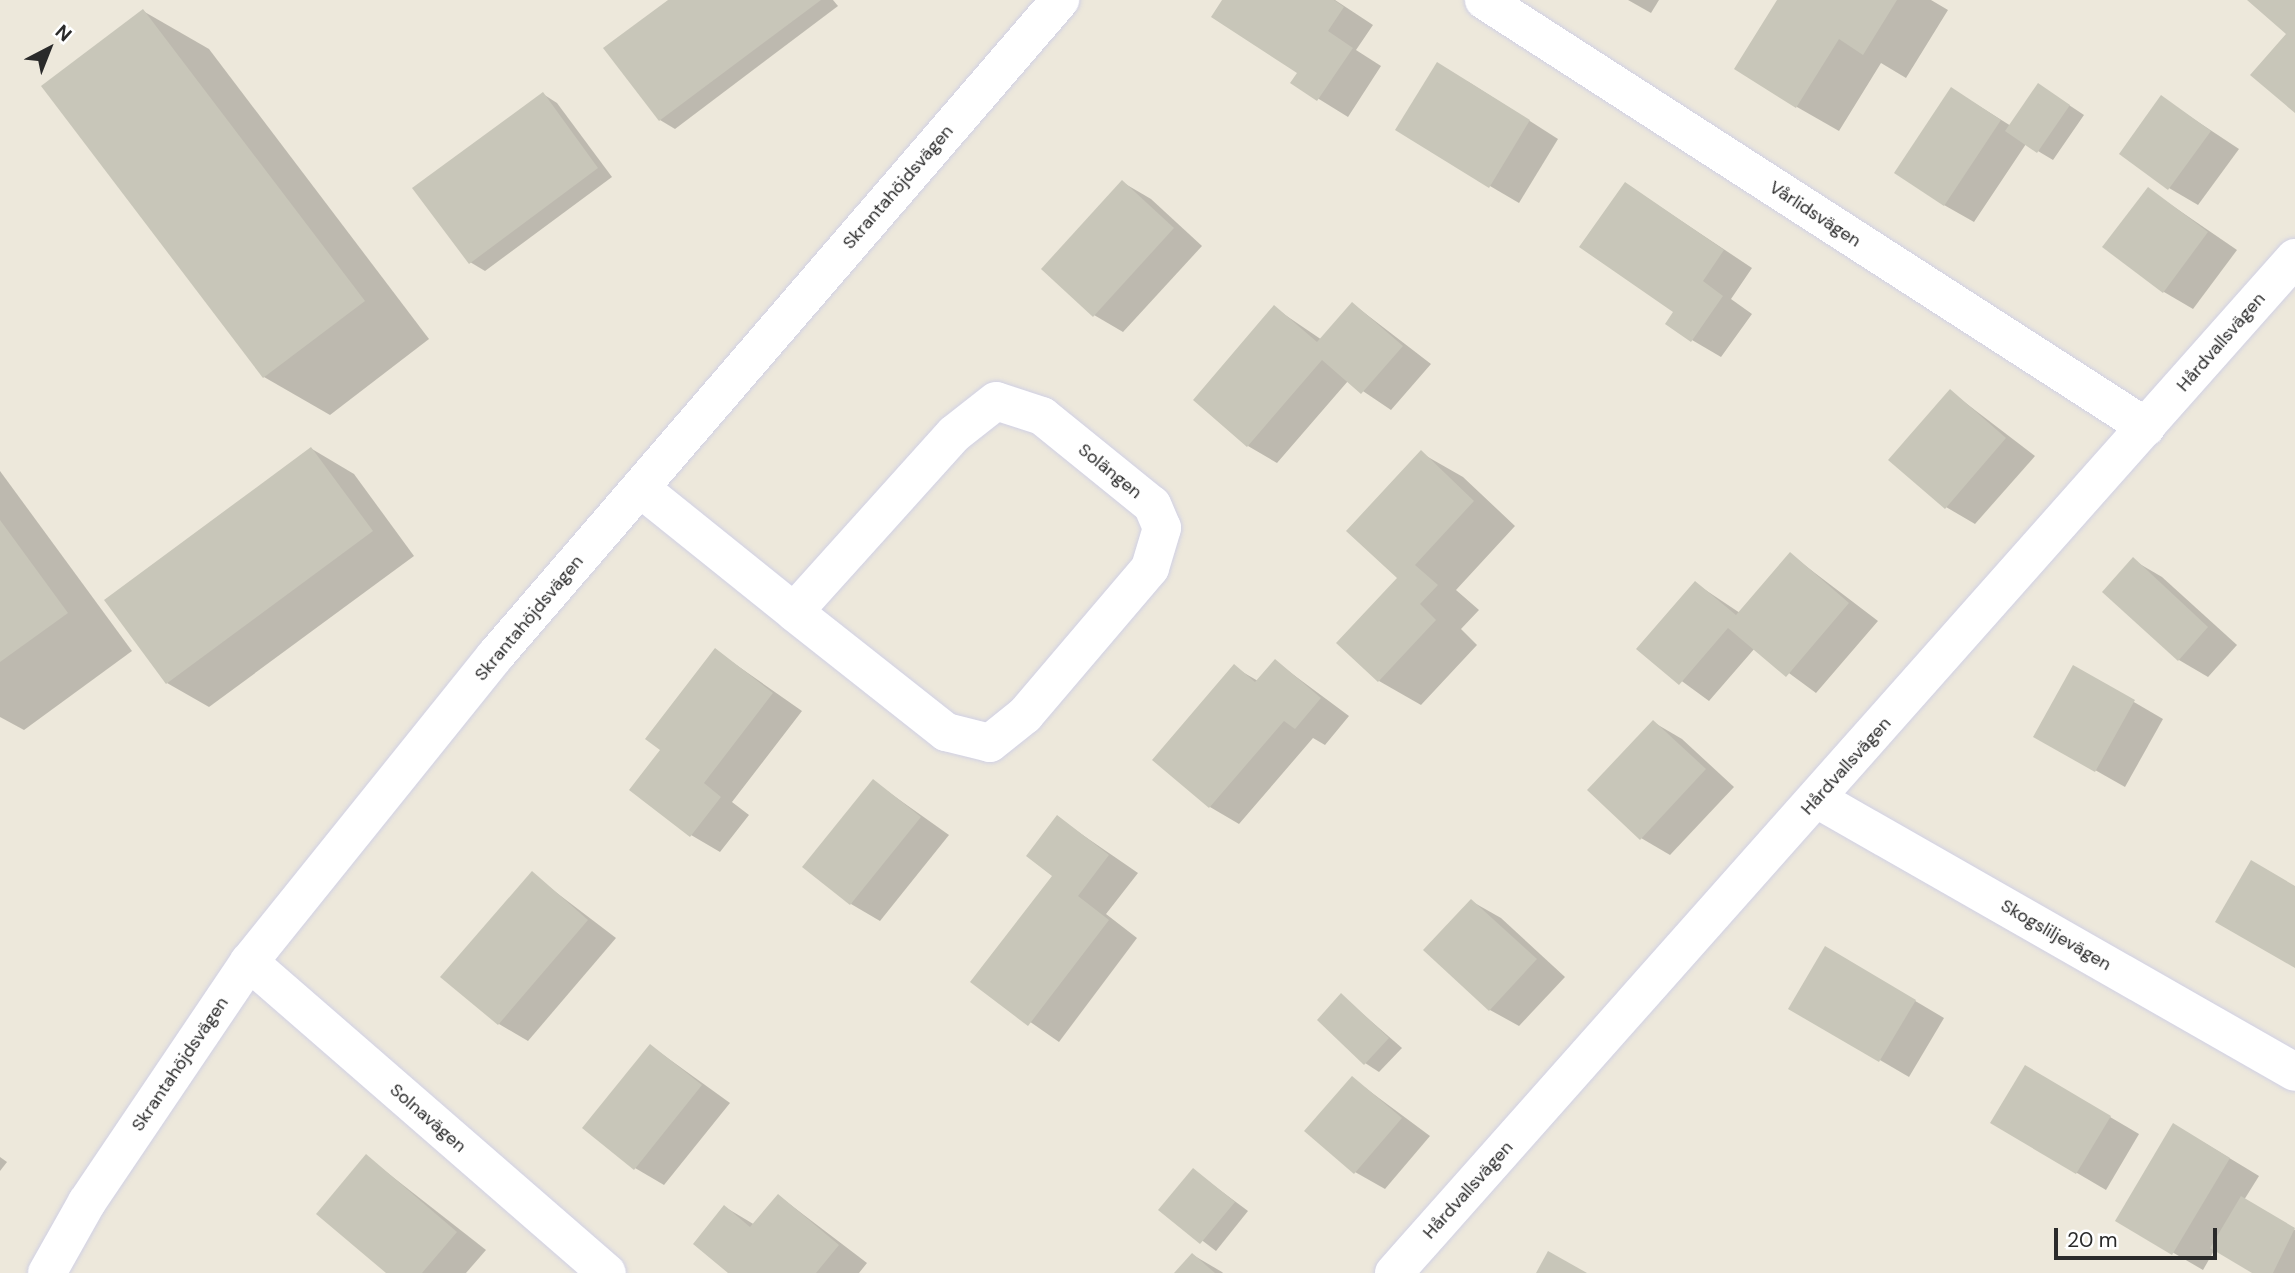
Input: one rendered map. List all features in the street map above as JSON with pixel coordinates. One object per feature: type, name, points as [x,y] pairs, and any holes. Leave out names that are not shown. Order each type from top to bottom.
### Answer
[{"type":"street","name":"Skrantahöjdsvägen","points":[[47,1273],[87,1202],[248,962],[495,656],[1060,0]]},
{"type":"street","name":"Vårlidsvägen","points":[[1484,0],[2146,427]]},
{"type":"street","name":"Hårdvallsvägen","points":[[1394,1273],[2295,258]]},
{"type":"street","name":"Solängen","points":[[640,488],[794,612],[946,732],[990,743],[1026,715],[1150,568],[1162,528],[1152,505],[1042,416],[996,401],[954,434],[794,612]]},
{"type":"street","name":"Skogsliljevägen","points":[[1817,799],[2295,1072]]},
{"type":"street","name":"Solnavägen","points":[[248,962],[607,1273]]},
{"type":"building","points":[[668,0],[821,0],[659,121],[603,48]]},
{"type":"building","points":[[1222,0],[1334,0],[1344,7],[1328,31],[1353,48],[1317,101],[1290,83],[1297,73],[1211,17]]},
{"type":"building","points":[[1777,0],[1897,0],[1863,55],[1839,39],[1796,108],[1734,69]]},
{"type":"building","points":[[2247,0],[2295,0],[2295,113],[2250,75],[2286,34]]},
{"type":"building","points":[[143,9],[365,301],[263,378],[41,86]]},
{"type":"building","points":[[1437,62],[1530,120],[1489,188],[1395,130]]},
{"type":"building","points":[[2038,83],[2070,105],[2037,153],[2005,131]]},
{"type":"building","points":[[1951,87],[2001,120],[1944,206],[1894,173]]},
{"type":"building","points":[[543,92],[598,168],[469,264],[412,188]]},
{"type":"building","points":[[2161,95],[2211,131],[2168,190],[2119,154]]},
{"type":"building","points":[[1122,180],[1174,228],[1093,317],[1041,269]]},
{"type":"building","points":[[1625,182],[1724,250],[1703,281],[1723,296],[1691,342],[1665,324],[1673,312],[1579,247]]},
{"type":"building","points":[[2148,187],[2208,232],[2163,293],[2102,247]]},
{"type":"building","points":[[1352,302],[1403,346],[1361,394],[1322,360],[1247,447],[1193,400],[1274,305],[1317,342]]},
{"type":"building","points":[[1950,389],[2006,438],[1945,509],[1888,460]]},
{"type":"building","points":[[311,447],[373,531],[166,684],[104,600]]},
{"type":"building","points":[[1421,450],[1474,501],[1415,565],[1438,585],[1420,604],[1436,620],[1378,682],[1336,643],[1397,578],[1346,531]]},
{"type":"building","points":[[0,520],[68,613],[0,662]]},
{"type":"building","points":[[1790,552],[1849,603],[1786,677],[1728,628],[1679,685],[1636,649],[1695,581],[1736,615]]},
{"type":"building","points":[[2133,557],[2208,627],[2178,661],[2102,592]]},
{"type":"building","points":[[715,648],[773,693],[704,783],[721,797],[690,837],[629,790],[660,750],[645,739]]},
{"type":"building","points":[[1275,659],[1321,698],[1295,729],[1284,721],[1209,808],[1152,760],[1234,664],[1255,682]]},
{"type":"building","points":[[2073,665],[2135,700],[2095,772],[2033,737]]},
{"type":"building","points":[[1653,720],[1706,769],[1640,840],[1587,790]]},
{"type":"building","points":[[873,779],[921,817],[850,905],[802,867]]},
{"type":"building","points":[[1057,815],[1109,855],[1078,896],[1109,920],[1028,1026],[970,982],[1052,876],[1026,856]]},
{"type":"building","points":[[2251,860],[2295,886],[2295,968],[2215,922]]},
{"type":"building","points":[[532,871],[588,920],[498,1025],[440,977]]},
{"type":"building","points":[[1471,899],[1537,959],[1489,1011],[1423,950]]},
{"type":"building","points":[[1825,946],[1916,1000],[1879,1062],[1788,1009]]},
{"type":"building","points":[[1341,993],[1389,1038],[1364,1065],[1317,1020]]},
{"type":"building","points":[[650,1044],[702,1085],[634,1170],[582,1128]]},
{"type":"building","points":[[2025,1065],[2111,1116],[2076,1174],[1990,1123]]},
{"type":"building","points":[[1352,1076],[1402,1118],[1354,1174],[1304,1131]]},
{"type":"building","points":[[2173,1123],[2230,1158],[2172,1255],[2115,1221]]},
{"type":"building","points":[[366,1154],[457,1232],[422,1273],[386,1273],[316,1214]]},
{"type":"building","points":[[1193,1168],[1235,1202],[1200,1244],[1158,1210]]},
{"type":"building","points":[[778,1194],[839,1245],[816,1273],[728,1273],[693,1244],[724,1205],[750,1227]]},
{"type":"building","points":[[2241,1196],[2295,1228],[2273,1273],[2252,1273],[2210,1248]]},
{"type":"building","points":[[1548,1251],[1587,1273],[1536,1273]]},
{"type":"building","points":[[1192,1253],[1215,1273],[1174,1273]]}]
